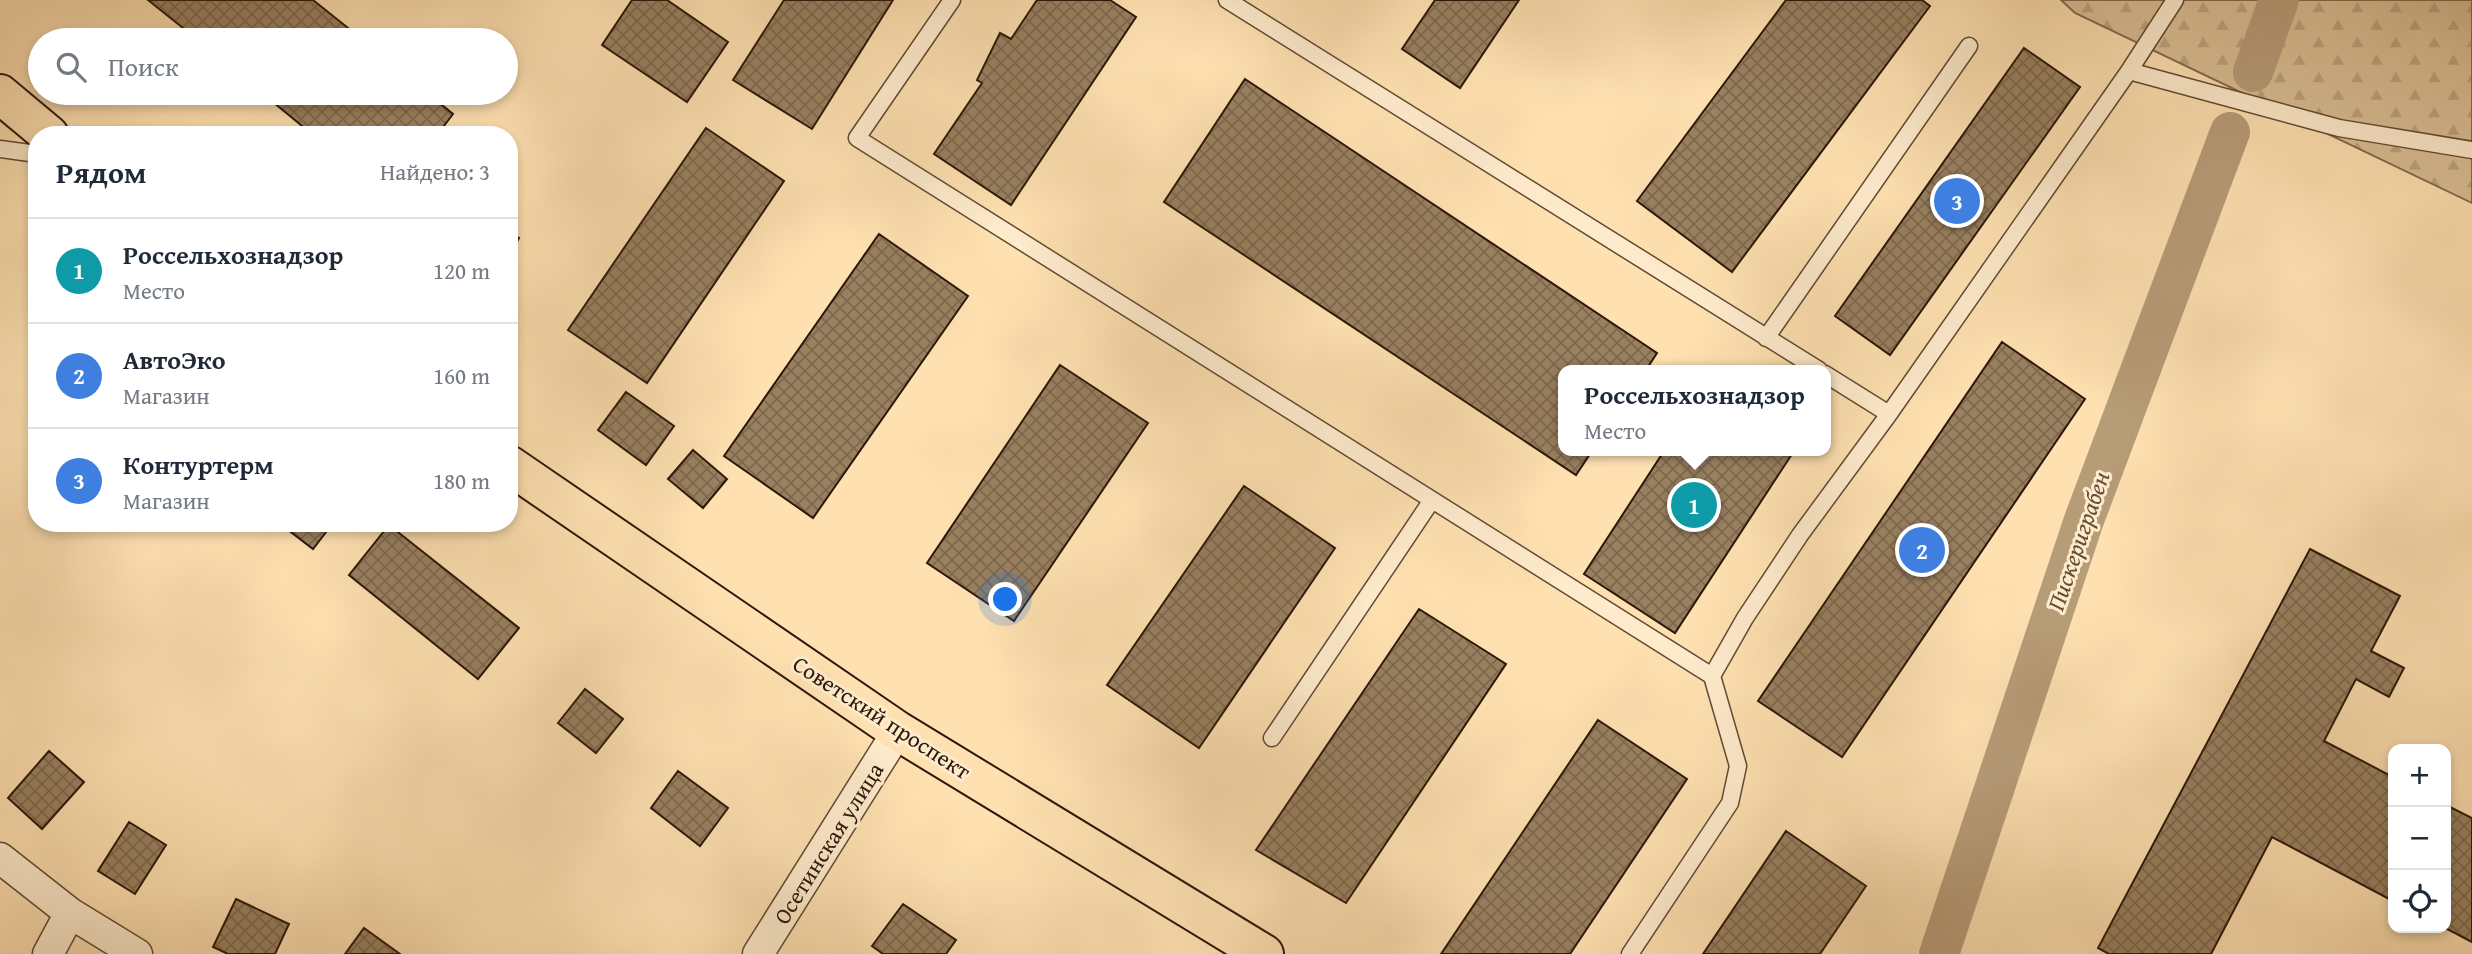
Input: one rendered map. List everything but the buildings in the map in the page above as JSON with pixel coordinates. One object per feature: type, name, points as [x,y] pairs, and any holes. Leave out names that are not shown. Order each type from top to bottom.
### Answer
[{"type":"main road","points":[[0,94],[38,126]]},
{"type":"main road","name":"Советский проспект","points":[[518,472],[898,731],[1264,954]]},
{"type":"street","name":"Осетинская улица","points":[[758,954],[898,731]]},
{"type":"street","points":[[0,858],[70,914],[137,954]]},
{"type":"street","points":[[48,954],[70,914]]},
{"type":"lane","points":[[952,0],[857,138],[1712,676],[1738,766],[1730,803],[1630,954]]},
{"type":"lane","points":[[1227,0],[1811,365]]},
{"type":"lane","points":[[1712,676],[1745,618],[1800,535],[1889,414],[2129,71],[2175,0]]},
{"type":"lane","points":[[1766,338],[1969,46]]},
{"type":"lane","points":[[2129,71],[2339,128],[2472,149]]},
{"type":"lane","points":[[0,149],[28,153]]},
{"type":"lane","points":[[1831,378],[1889,414]]},
{"type":"lane","points":[[1272,738],[1432,500]]},
{"type":"green space","points":[[2061,0],[2472,0],[2472,203],[2075,13]]},
{"type":"waterway","name":"Пискериграбен","points":[[2253,72],[2279,0]]},
{"type":"waterway","name":"Пискериграбен","points":[[1939,954],[2084,520],[2230,132]]},
{"type":"place","name":"Контуртерм","points":[[1957,201]]},
{"type":"place","name":"Россельхознадзор","points":[[1694,505]]},
{"type":"place","name":"АвтоЭко","points":[[1922,550]]}]
